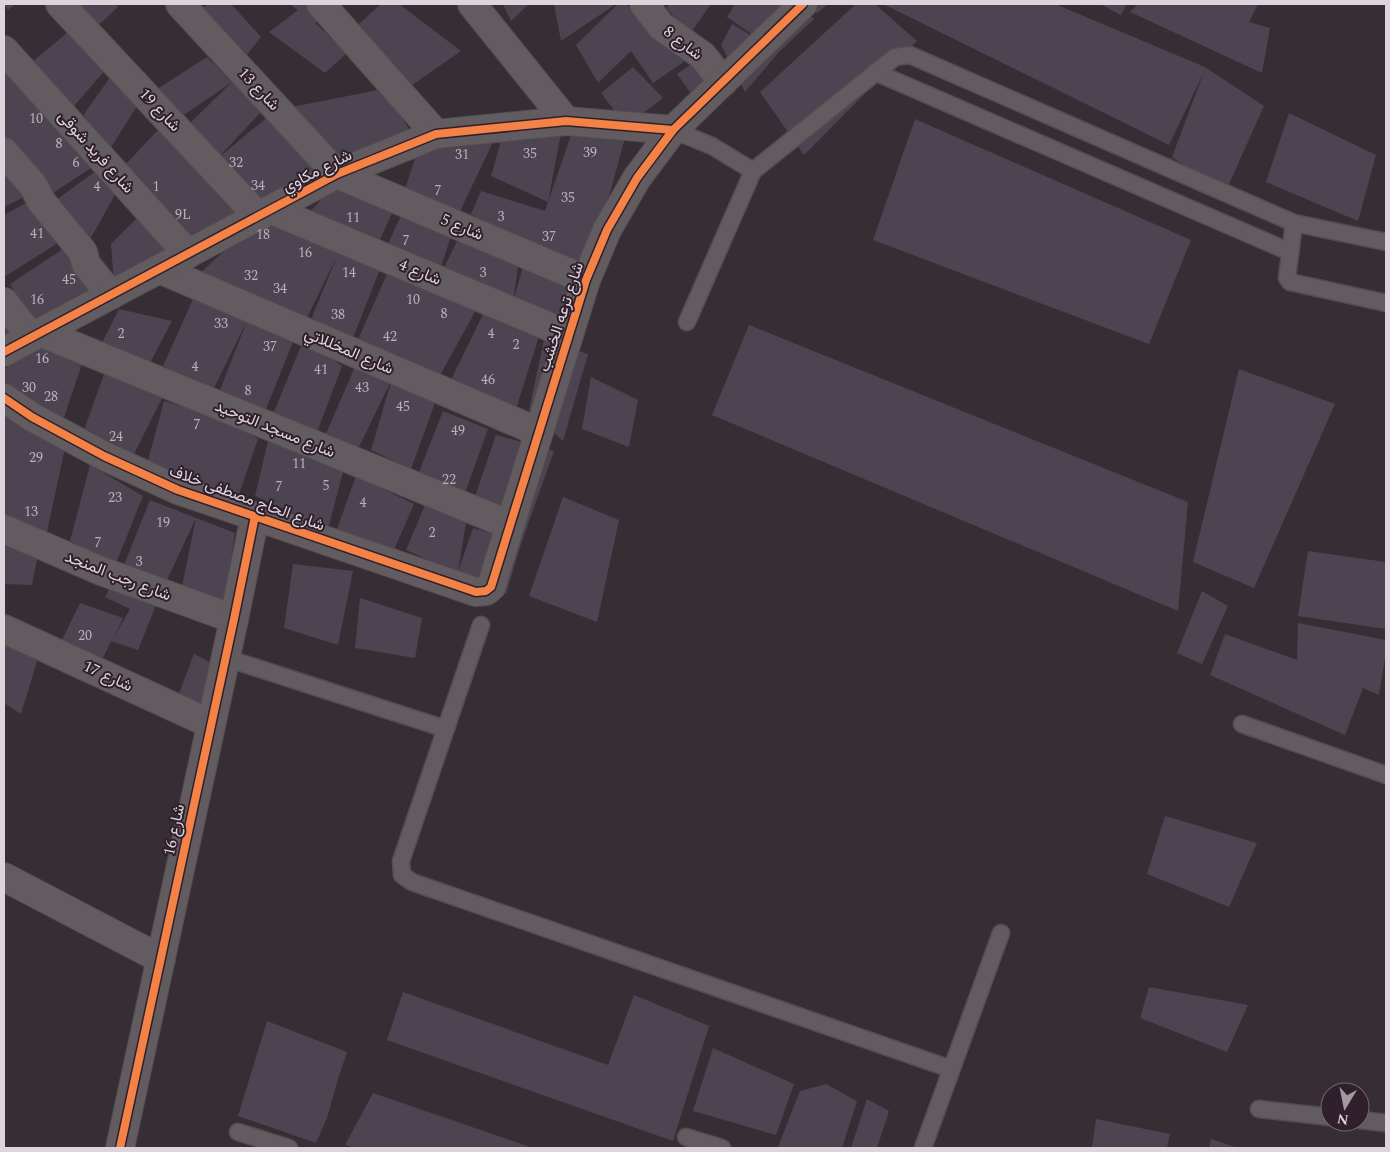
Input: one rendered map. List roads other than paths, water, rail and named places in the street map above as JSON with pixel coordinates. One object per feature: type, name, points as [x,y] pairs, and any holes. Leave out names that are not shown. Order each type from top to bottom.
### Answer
[{"type":"street","name":"شارع 19","points":[[60,4],[265,214]]},
{"type":"street","name":"شارع 13","points":[[180,4],[337,174]]},
{"type":"street","points":[[321,4],[436,134]]},
{"type":"street","points":[[472,4],[566,121]]},
{"type":"street","name":"شارع ترعه الخشب","points":[[491,587],[586,280],[607,230],[633,185],[673,130],[804,4]]},
{"type":"street","name":"شارع 8","points":[[648,5],[661,26],[703,56],[723,82]]},
{"type":"street","name":"شارع فريد شوقى","points":[[4,50],[188,254]]},
{"type":"street","name":"شارع مكاوي","points":[[4,352],[337,174],[436,134],[566,121],[673,130]]},
{"type":"street","points":[[4,152],[33,185],[41,202],[83,252],[86,264],[111,295]]},
{"type":"street","name":"شارع 5","points":[[337,174],[586,280]]},
{"type":"street","name":"شارع 4","points":[[265,214],[569,335]]},
{"type":"street","name":"شارع المخللاتي","points":[[159,269],[539,432]]},
{"type":"street","points":[[4,302],[35,335]]},
{"type":"street","name":"شارع مسجد التوحيد","points":[[35,335],[510,525]]},
{"type":"street","name":"شارع الحاج مصطفى خلاف","points":[[4,398],[32,417],[104,456],[178,490],[476,592],[486,591],[491,587]]},
{"type":"street","name":"شارع 16","points":[[120,1148],[255,516]]},
{"type":"street","name":"شارع رجب المنجد","points":[[4,529],[101,571],[234,619]]},
{"type":"street","name":"شارع 17","points":[[4,629],[211,724]]},
{"type":"street","points":[[4,877],[160,959]]},
{"type":"lane","points":[[687,322],[753,172],[895,56],[910,56],[1294,223],[1386,242]]},
{"type":"lane","points":[[875,72],[1290,252]]},
{"type":"lane","points":[[673,130],[712,146],[753,172]]},
{"type":"lane","points":[[1294,223],[1287,278],[1290,282],[1386,303]]},
{"type":"lane","points":[[481,625],[401,861],[402,875],[412,882],[951,1069]]},
{"type":"lane","points":[[226,658],[446,729]]},
{"type":"lane","points":[[1242,724],[1386,775]]},
{"type":"lane","points":[[922,1148],[1000,933]]},
{"type":"lane","points":[[1259,1109],[1320,1116]]},
{"type":"lane","points":[[1370,1121],[1386,1123]]},
{"type":"lane","points":[[238,1132],[288,1148]]},
{"type":"lane","points":[[686,1136],[722,1148]]}]
